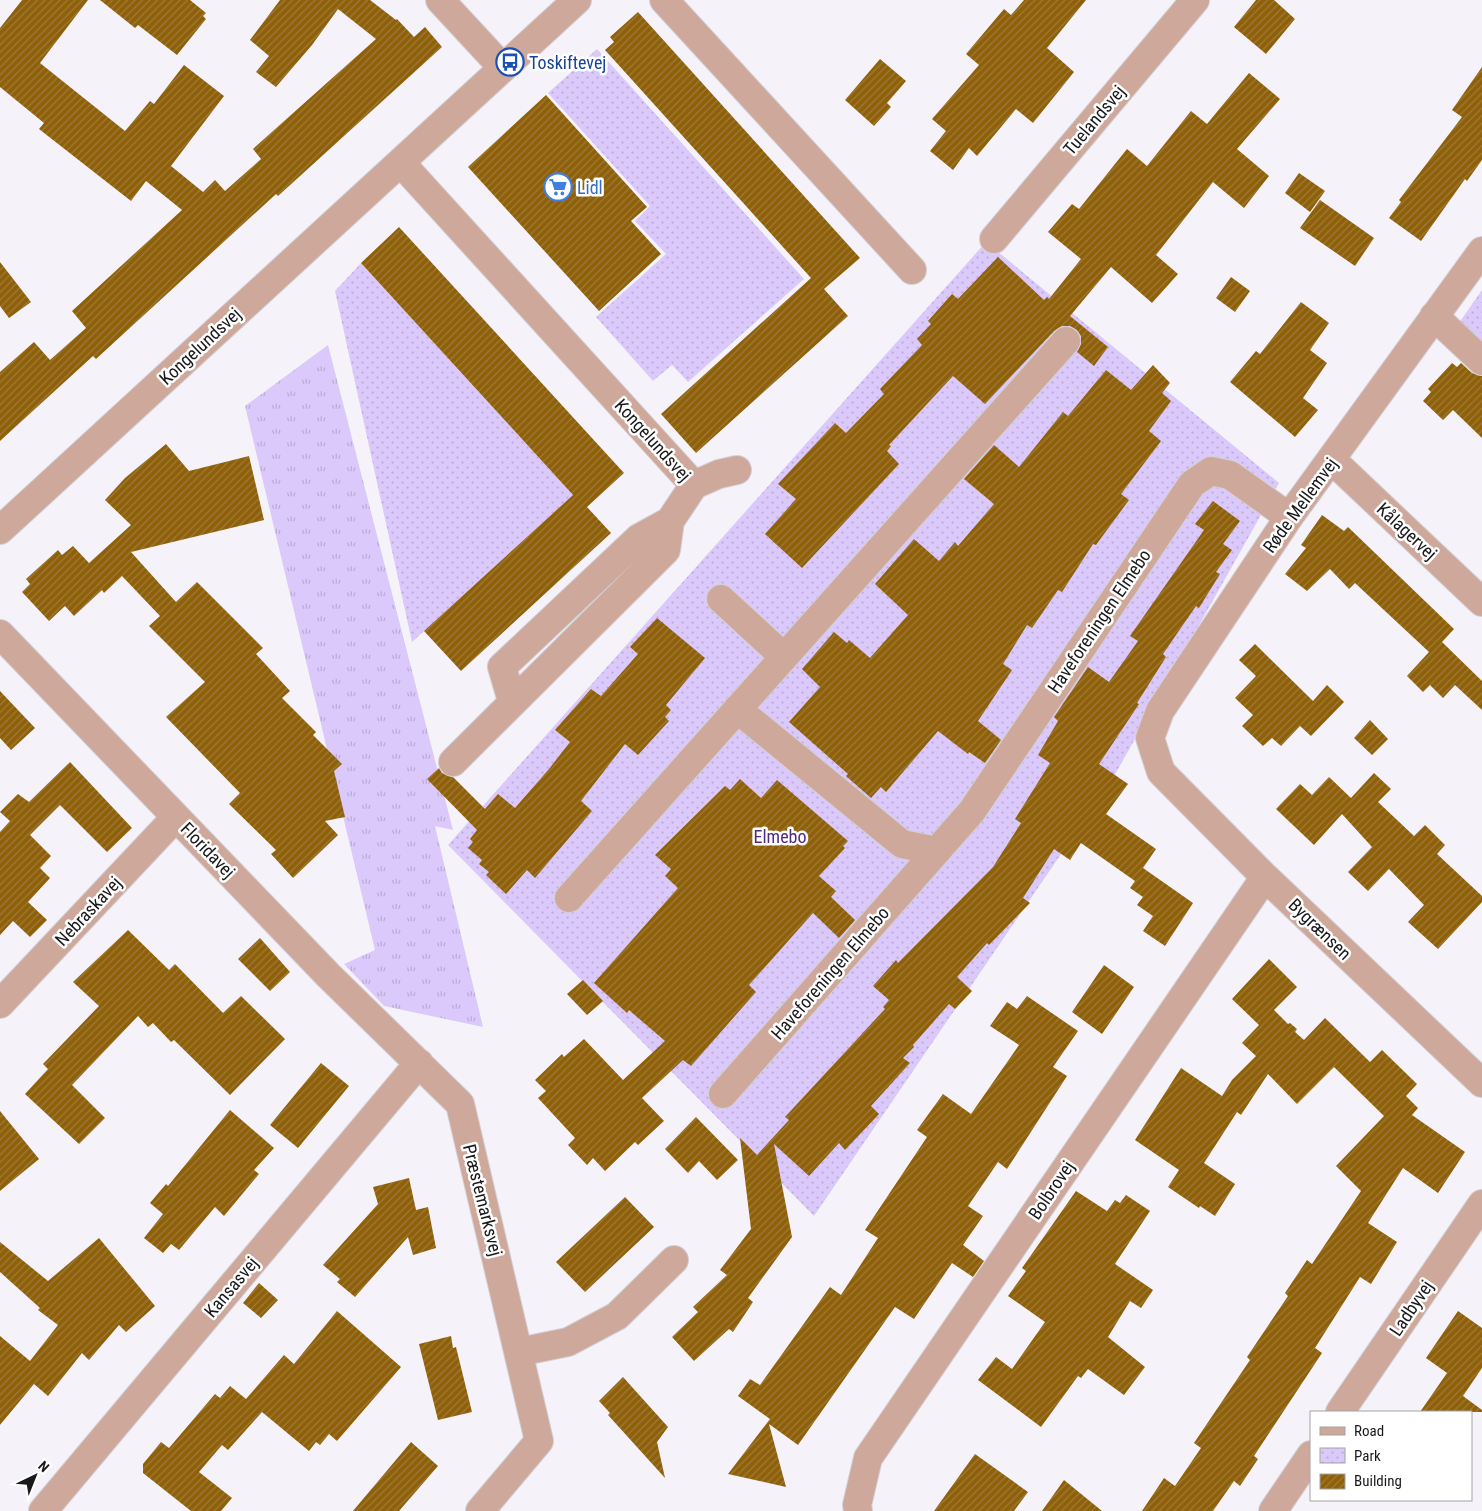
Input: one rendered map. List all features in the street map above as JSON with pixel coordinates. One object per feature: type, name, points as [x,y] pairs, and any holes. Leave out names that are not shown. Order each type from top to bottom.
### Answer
[{"type":"street","points":[[440,0],[503,68]]},
{"type":"street","name":"Kongelundsvej","points":[[0,530],[578,0]]},
{"type":"street","points":[[664,0],[912,270]]},
{"type":"street","name":"Tuelandsvej","points":[[994,239],[1195,0]]},
{"type":"street","name":"Kongelundsvej","points":[[401,163],[694,485],[670,521],[666,550],[512,701],[453,762]]},
{"type":"street","name":"Røde Mellemvej","points":[[1161,772],[1150,738],[1160,712],[1289,517],[1482,251]]},
{"type":"street","points":[[1434,316],[1482,361]]},
{"type":"street","points":[[569,898],[1066,341]]},
{"type":"street","name":"Kålagervej","points":[[1332,460],[1482,602]]},
{"type":"street","points":[[694,485],[719,474],[737,470]]},
{"type":"street","name":"Haveforeningen Elmebo","points":[[723,1094],[972,810],[1192,484],[1211,471],[1230,475],[1289,517]]},
{"type":"street","points":[[721,599],[783,656]]},
{"type":"street","name":"Floridavej","points":[[0,634],[329,976],[419,1063]]},
{"type":"street","points":[[737,709],[902,844],[938,851]]},
{"type":"street","name":"Bygrænsen","points":[[1161,772],[1265,877],[1482,1083]]},
{"type":"street","name":"Nebraskavej","points":[[0,1004],[176,817]]},
{"type":"street","name":"Bolbrovej","points":[[858,1511],[857,1505],[868,1458],[1265,877]]},
{"type":"street","name":"Præstemarksvej","points":[[419,1063],[460,1104],[539,1441],[480,1511]]},
{"type":"street","name":"Kansasvej","points":[[43,1511],[419,1063]]},
{"type":"street","name":"Ladbyvej","points":[[1341,1411],[1482,1204]]},
{"type":"street","points":[[519,1352],[568,1342],[617,1316],[674,1260]]},
{"type":"street","points":[[1272,1511],[1310,1456]]},
{"type":"green space","points":[[597,49],[804,279],[688,382],[672,365],[653,381],[596,317],[666,254],[635,221],[650,206],[548,93]]},
{"type":"green space","name":"Elmebo","points":[[986,242],[1279,483],[1113,778],[814,1216],[448,845]]},
{"type":"green space","points":[[361,263],[573,495],[412,642],[335,291]]},
{"type":"green space","points":[[1482,290],[1482,373],[1447,340]]},
{"type":"green space","points":[[328,345],[453,830],[435,826],[483,1027],[384,1006],[344,964],[375,950],[245,406]]},
{"type":"building","points":[[22,0],[88,0],[40,63],[125,131],[150,101],[154,104],[184,65],[224,96],[171,166],[203,192],[215,180],[225,191],[261,159],[253,149],[376,39],[338,9],[312,45],[276,87],[256,72],[269,56],[250,40],[280,0],[370,0],[397,19],[414,37],[425,27],[442,47],[278,196],[276,194],[96,359],[93,356],[0,441],[0,372],[34,342],[50,360],[86,328],[72,311],[182,210],[146,181],[131,201],[39,129],[44,123],[0,87],[0,28]]},
{"type":"building","points":[[100,0],[190,0],[206,13],[203,16],[206,19],[177,55],[138,25],[135,28]]},
{"type":"building","points":[[1024,0],[1086,0],[1047,48],[1074,72],[1033,123],[1016,109],[977,156],[969,148],[953,170],[930,151],[946,131],[932,119],[979,65],[966,54],[1004,9],[1011,15]]},
{"type":"building","points":[[1256,0],[1274,0],[1295,19],[1266,54],[1234,27]]},
{"type":"building","points":[[638,12],[860,258],[824,289],[848,316],[696,453],[661,414],[811,278],[605,50],[614,42],[610,37]]},
{"type":"building","points":[[880,59],[906,81],[887,103],[891,107],[874,126],[845,100]]},
{"type":"building","points":[[1482,67],[1482,160],[1467,181],[1465,179],[1421,241],[1389,218],[1401,202],[1399,200],[1462,117],[1452,110]]},
{"type":"building","points":[[1249,73],[1280,99],[1237,149],[1269,176],[1244,208],[1213,182],[1156,255],[1178,274],[1152,303],[1111,267],[1070,316],[1108,347],[1094,366],[1077,352],[1081,344],[1081,336],[1077,330],[1070,326],[1062,326],[1054,331],[985,404],[953,376],[889,445],[891,446],[887,451],[899,464],[802,568],[765,534],[796,499],[778,484],[835,423],[846,433],[884,394],[880,389],[922,345],[917,339],[931,324],[928,321],[952,294],[958,299],[998,257],[1044,300],[1047,297],[1049,299],[1081,259],[1048,232],[1072,204],[1079,209],[1127,149],[1147,166],[1191,111],[1207,124]]},
{"type":"building","name":"Lidl","points":[[546,95],[647,207],[631,221],[661,254],[599,311],[468,167]]},
{"type":"building","points":[[1299,173],[1325,191],[1310,212],[1285,193]]},
{"type":"building","points":[[1320,200],[1374,238],[1355,266],[1300,228]]},
{"type":"building","points":[[399,227],[624,473],[587,507],[611,533],[461,671],[424,631],[573,495],[361,263]]},
{"type":"building","points":[[0,262],[31,302],[9,318],[0,306]]},
{"type":"building","points":[[1231,277],[1250,291],[1235,312],[1216,298]]},
{"type":"building","points":[[1301,302],[1329,323],[1310,350],[1327,363],[1303,398],[1318,410],[1295,437],[1230,382],[1256,351],[1260,354]]},
{"type":"building","points":[[1452,363],[1457,367],[1461,363],[1472,373],[1482,376],[1482,438],[1453,410],[1443,420],[1423,401],[1431,392],[1428,389]]},
{"type":"building","points":[[1153,365],[1170,383],[1162,393],[1171,401],[1149,431],[1161,441],[1121,494],[1129,500],[1096,545],[1093,544],[1062,592],[1058,590],[1032,628],[1027,625],[1003,664],[1012,670],[978,721],[1001,740],[985,763],[969,752],[968,754],[938,731],[886,792],[881,787],[871,798],[846,776],[848,774],[789,722],[820,687],[802,669],[834,632],[847,643],[849,640],[870,658],[908,615],[875,584],[914,539],[939,561],[955,542],[958,546],[994,504],[964,479],[994,445],[1019,467],[1063,412],[1068,416],[1106,370],[1131,390]]},
{"type":"building","points":[[166,444],[189,471],[249,456],[264,520],[131,552],[176,602],[197,582],[263,648],[256,654],[290,691],[282,698],[316,732],[313,735],[342,764],[334,771],[345,817],[325,821],[338,835],[293,878],[271,854],[276,850],[229,804],[240,793],[166,717],[205,682],[149,626],[160,616],[122,576],[104,593],[102,590],[74,616],[65,606],[49,621],[22,592],[30,584],[26,579],[58,550],[62,555],[73,546],[89,563],[131,525],[105,500],[125,478]]},
{"type":"building","points":[[1213,501],[1240,521],[1223,544],[1232,550],[1216,572],[1220,574],[1199,608],[1196,606],[1163,654],[1166,657],[1137,703],[1139,704],[1099,764],[1128,784],[1106,814],[1156,849],[1143,868],[1193,903],[1165,946],[1143,931],[1153,916],[1137,905],[1143,897],[1130,888],[1135,881],[1081,843],[1070,860],[1054,849],[1023,898],[1030,903],[989,945],[987,943],[957,977],[972,991],[955,1009],[949,1004],[913,1045],[914,1047],[903,1058],[910,1063],[871,1106],[879,1114],[845,1150],[839,1143],[809,1176],[774,1144],[792,1237],[748,1298],[753,1302],[733,1332],[729,1329],[694,1361],[672,1337],[698,1312],[693,1307],[727,1275],[720,1270],[751,1229],[740,1138],[757,1155],[789,1120],[785,1117],[885,1009],[883,1007],[889,1000],[873,986],[896,960],[898,963],[993,867],[1021,823],[1015,819],[1050,763],[1038,755],[1058,721],[1054,717],[1088,667],[1109,682],[1138,641],[1130,636],[1204,530],[1195,524]]},
{"type":"building","points":[[1322,515],[1344,531],[1348,527],[1454,629],[1442,642],[1482,681],[1482,710],[1455,685],[1443,698],[1430,685],[1423,692],[1407,676],[1429,652],[1355,583],[1349,589],[1330,569],[1307,591],[1285,574],[1306,548],[1301,545]]},
{"type":"building","points":[[657,618],[705,658],[666,705],[671,710],[665,717],[669,721],[638,755],[625,744],[581,801],[592,811],[535,878],[527,870],[506,894],[486,875],[489,872],[479,864],[482,860],[468,848],[473,842],[470,839],[477,830],[427,779],[439,768],[442,773],[453,777],[485,809],[498,794],[515,808],[570,742],[555,730],[591,689],[601,696],[638,654],[630,647]]},
{"type":"building","points":[[1255,644],[1313,701],[1327,685],[1344,702],[1311,736],[1300,726],[1281,746],[1272,738],[1263,746],[1242,726],[1253,715],[1235,698],[1256,676],[1239,660]]},
{"type":"building","points":[[0,691],[35,728],[11,750],[0,738]]},
{"type":"building","points":[[1370,720],[1388,739],[1372,755],[1354,738]]},
{"type":"building","points":[[70,762],[132,828],[107,852],[60,805],[30,835],[51,856],[40,868],[50,878],[28,902],[47,920],[30,937],[13,921],[0,935],[0,832],[10,821],[0,812],[18,794],[29,802]]},
{"type":"building","points":[[1374,773],[1391,789],[1378,802],[1414,836],[1425,825],[1445,845],[1437,854],[1482,896],[1482,902],[1438,949],[1408,922],[1424,905],[1389,869],[1368,891],[1348,872],[1372,847],[1342,814],[1314,845],[1276,809],[1300,784],[1312,795],[1329,777],[1351,798]]},
{"type":"building","points":[[740,779],[761,798],[777,780],[848,841],[843,846],[845,848],[819,876],[836,891],[831,897],[855,920],[839,938],[813,913],[749,985],[756,992],[691,1066],[683,1060],[642,1098],[664,1121],[638,1145],[635,1142],[605,1171],[593,1158],[587,1165],[568,1145],[575,1138],[538,1098],[546,1091],[535,1080],[562,1054],[564,1057],[584,1039],[623,1080],[665,1041],[629,1010],[627,1013],[594,983],[678,888],[665,876],[671,869],[655,855],[725,786],[730,790]]},
{"type":"building","points":[[128,930],[169,970],[175,964],[223,1013],[241,996],[285,1039],[230,1095],[174,1040],[171,1042],[153,1023],[148,1027],[138,1016],[72,1085],[105,1118],[79,1144],[25,1094],[48,1069],[43,1064],[99,1006],[73,982]]},
{"type":"building","points":[[260,938],[290,972],[270,991],[238,959]]},
{"type":"building","points":[[1269,959],[1297,987],[1274,1010],[1288,1024],[1290,1023],[1297,1029],[1295,1032],[1304,1040],[1325,1018],[1370,1062],[1382,1050],[1417,1084],[1406,1096],[1418,1108],[1412,1115],[1465,1152],[1438,1193],[1403,1168],[1368,1223],[1397,1242],[1371,1284],[1360,1277],[1315,1348],[1322,1353],[1254,1456],[1258,1459],[1240,1486],[1234,1481],[1213,1511],[1142,1511],[1164,1478],[1175,1486],[1201,1448],[1194,1443],[1250,1360],[1247,1357],[1288,1296],[1285,1293],[1307,1260],[1312,1264],[1361,1191],[1336,1166],[1384,1116],[1334,1067],[1297,1104],[1268,1074],[1241,1115],[1237,1112],[1204,1163],[1235,1184],[1215,1216],[1200,1206],[1199,1208],[1168,1187],[1179,1170],[1135,1140],[1181,1068],[1222,1096],[1232,1080],[1256,1056],[1242,1043],[1259,1025],[1232,999]]},
{"type":"building","points":[[1104,965],[1134,987],[1102,1034],[1072,1012]]},
{"type":"building","points":[[583,980],[603,1001],[587,1015],[567,994]]},
{"type":"building","points":[[1027,996],[1078,1031],[1053,1067],[1067,1076],[1007,1169],[998,1162],[968,1206],[983,1216],[963,1245],[984,1261],[973,1277],[952,1263],[914,1319],[895,1307],[798,1445],[769,1424],[786,1487],[728,1474],[770,1419],[738,1396],[750,1379],[760,1385],[830,1287],[841,1295],[878,1238],[865,1230],[927,1137],[917,1130],[943,1094],[971,1114],[1019,1045],[990,1026],[1007,1002],[1017,1009]]},
{"type":"building","points":[[321,1063],[349,1086],[298,1148],[270,1125]]},
{"type":"building","points":[[230,1110],[274,1148],[254,1170],[259,1174],[224,1216],[215,1207],[179,1250],[171,1244],[163,1253],[144,1238],[163,1214],[150,1203],[166,1184],[168,1186]]},
{"type":"building","points":[[0,1111],[39,1159],[0,1191]]},
{"type":"building","points":[[696,1117],[738,1160],[717,1180],[699,1161],[688,1173],[665,1149]]},
{"type":"building","points":[[409,1178],[416,1210],[428,1207],[436,1248],[413,1255],[408,1237],[355,1297],[337,1282],[340,1279],[323,1265],[378,1204],[373,1187]]},
{"type":"building","points":[[1076,1191],[1107,1211],[1115,1200],[1120,1203],[1126,1195],[1150,1211],[1115,1264],[1153,1290],[1141,1308],[1130,1301],[1108,1337],[1145,1367],[1124,1395],[1088,1369],[1081,1378],[1078,1376],[1041,1427],[978,1380],[996,1357],[1012,1369],[1045,1322],[1008,1296],[1026,1271],[1022,1268]]},
{"type":"building","points":[[625,1197],[654,1227],[585,1292],[556,1262]]},
{"type":"building","points":[[99,1238],[155,1306],[126,1332],[119,1325],[89,1360],[82,1353],[48,1396],[34,1384],[0,1425],[0,1336],[30,1361],[58,1325],[38,1310],[40,1308],[0,1272],[0,1242],[48,1281]]},
{"type":"building","points":[[259,1283],[278,1300],[261,1318],[243,1303]]},
{"type":"building","points":[[337,1311],[401,1367],[337,1441],[329,1434],[320,1445],[316,1442],[309,1451],[262,1412],[228,1450],[222,1445],[199,1472],[232,1498],[221,1511],[191,1511],[143,1473],[143,1464],[161,1442],[169,1448],[215,1394],[220,1398],[230,1386],[246,1399],[284,1355],[294,1364]]},
{"type":"building","points":[[1458,1311],[1482,1328],[1482,1368],[1463,1396],[1482,1410],[1482,1412],[1421,1411],[1447,1373],[1426,1358]]},
{"type":"building","points":[[451,1336],[453,1348],[456,1347],[472,1412],[438,1420],[419,1344]]},
{"type":"building","points":[[623,1377],[668,1427],[657,1442],[665,1478],[608,1415],[610,1413],[599,1401]]},
{"type":"building","points":[[411,1442],[438,1466],[399,1511],[353,1511]]},
{"type":"building","points":[[975,1454],[1028,1492],[1014,1511],[934,1511]]},
{"type":"building","points":[[1064,1480],[1102,1511],[1042,1511]]},
{"type":"place","name":"Toskiftevej","points":[[510,62]]},
{"type":"place","name":"Lidl","points":[[558,187]]}]
